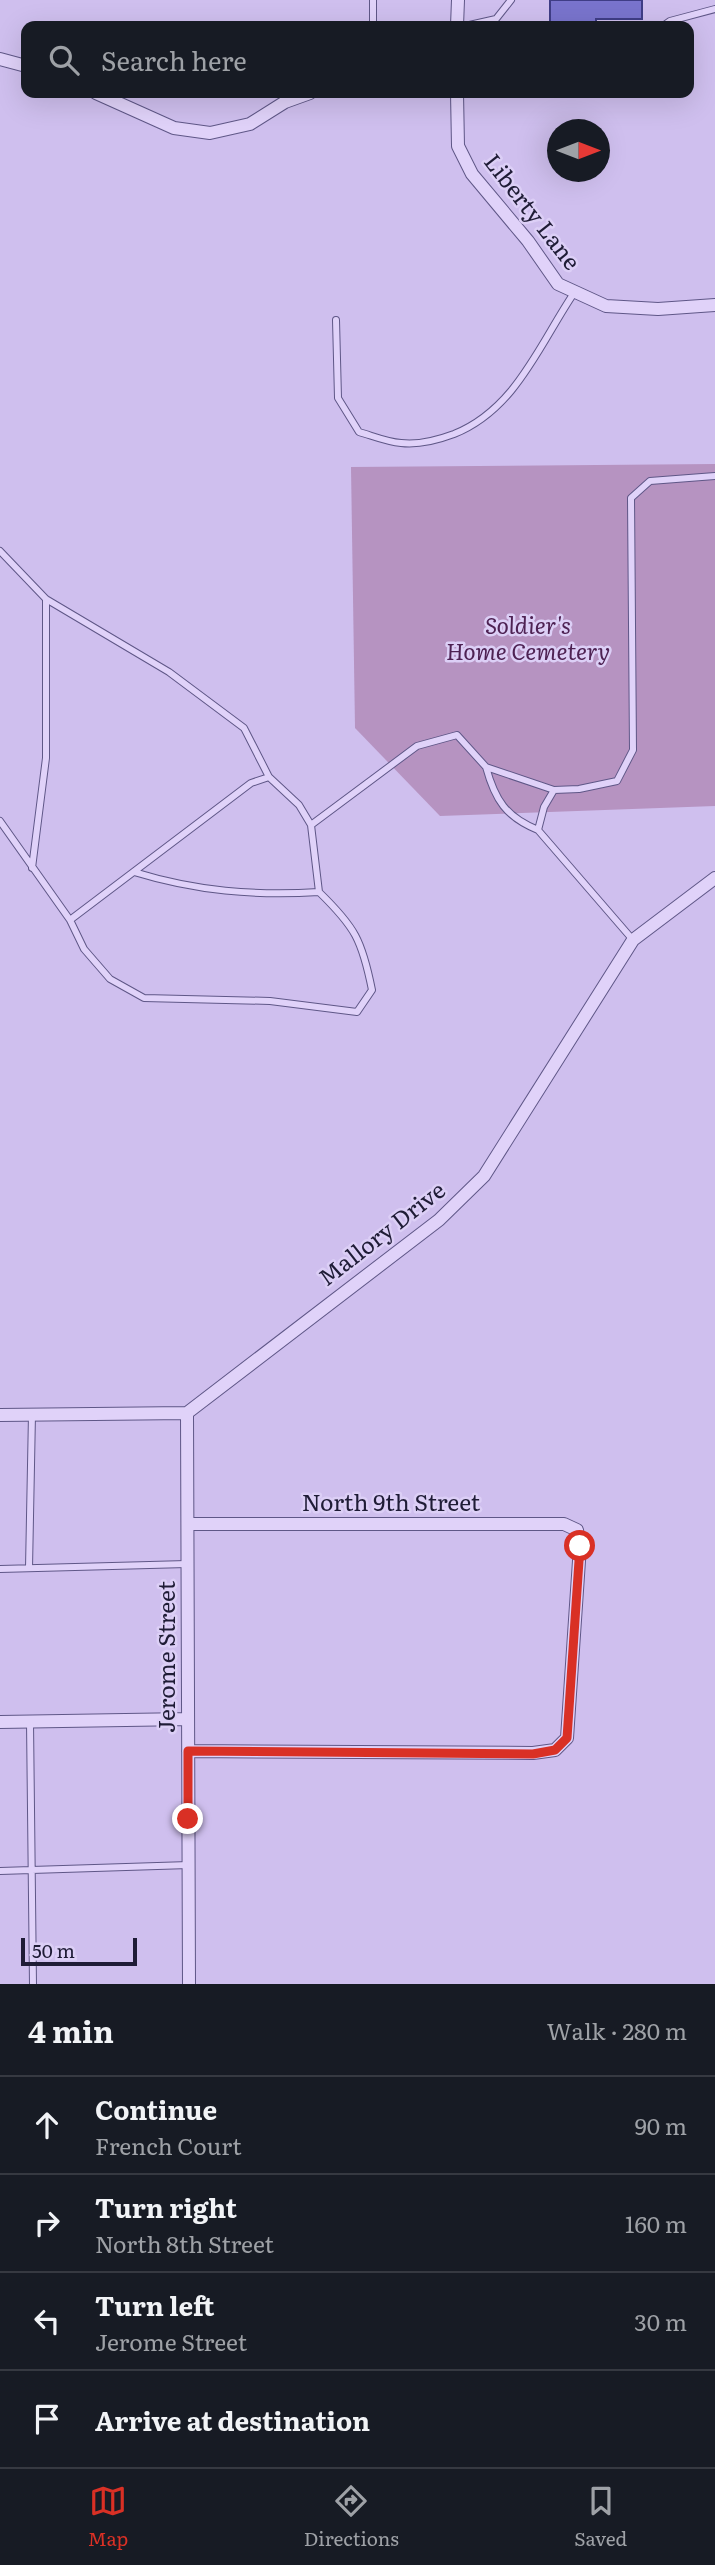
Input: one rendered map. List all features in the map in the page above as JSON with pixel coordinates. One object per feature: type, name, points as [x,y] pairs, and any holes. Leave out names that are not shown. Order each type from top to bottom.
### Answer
[{"type":"street","points":[[457,0],[457,21]]},
{"type":"street","points":[[0,59],[21,65]]},
{"type":"street","points":[[107,98],[174,128],[210,133],[250,124],[296,98]]},
{"type":"street","name":"Liberty Lane","points":[[457,98],[458,146],[472,174],[558,284],[606,306],[658,309],[715,305]]},
{"type":"street","points":[[633,940],[715,878]]},
{"type":"street","name":"Mallory Drive","points":[[187,1413],[439,1220],[484,1176],[633,940]]},
{"type":"street","points":[[0,1415],[187,1413]]},
{"type":"street","name":"Jerome Street","points":[[187,1413],[189,1984]]},
{"type":"street","name":"North 9th Street","points":[[188,1524],[564,1524],[578,1530],[580,1546],[567,1738],[555,1750],[533,1754],[188,1751]]},
{"type":"street","points":[[0,1722],[188,1719]]},
{"type":"lane","points":[[373,0],[373,21]]},
{"type":"lane","points":[[487,21],[496,19],[511,0]]},
{"type":"lane","points":[[670,21],[715,9]]},
{"type":"lane","points":[[336,320],[338,398],[359,432],[402,443],[426,441],[472,427],[498,408],[524,377],[543,340],[574,293]]},
{"type":"lane","points":[[486,768],[554,790],[579,789],[617,781],[633,750],[631,498],[650,481],[715,476]]},
{"type":"lane","points":[[0,551],[46,599],[169,672],[244,728],[269,777],[299,805],[311,825],[318,892],[349,921],[366,958],[372,990],[356,1012],[314,1009],[270,1001],[144,998],[110,979],[84,949],[70,920],[0,821]]},
{"type":"lane","points":[[32,868],[46,758],[46,599]]},
{"type":"lane","points":[[311,825],[417,746],[457,735],[486,768],[492,790],[514,820],[538,830],[633,940]]},
{"type":"lane","points":[[70,920],[251,783],[269,777]]},
{"type":"lane","points":[[538,830],[544,807],[554,790]]},
{"type":"lane","points":[[134,872],[181,886],[281,894],[318,892]]},
{"type":"lane","points":[[29,1568],[32,1415]]},
{"type":"lane","points":[[0,1569],[188,1564]]},
{"type":"lane","points":[[30,1722],[33,1984]]},
{"type":"lane","points":[[0,1871],[188,1865]]},
{"type":"green space","name":"Soldier's Home Cemetery","points":[[715,464],[715,806],[440,816],[355,728],[351,467]]},
{"type":"building","points":[[550,0],[642,0],[642,19],[550,21]]},
{"type":"route","points":[[188,1819],[188,1751],[533,1754],[555,1750],[567,1738],[580,1546]]}]
